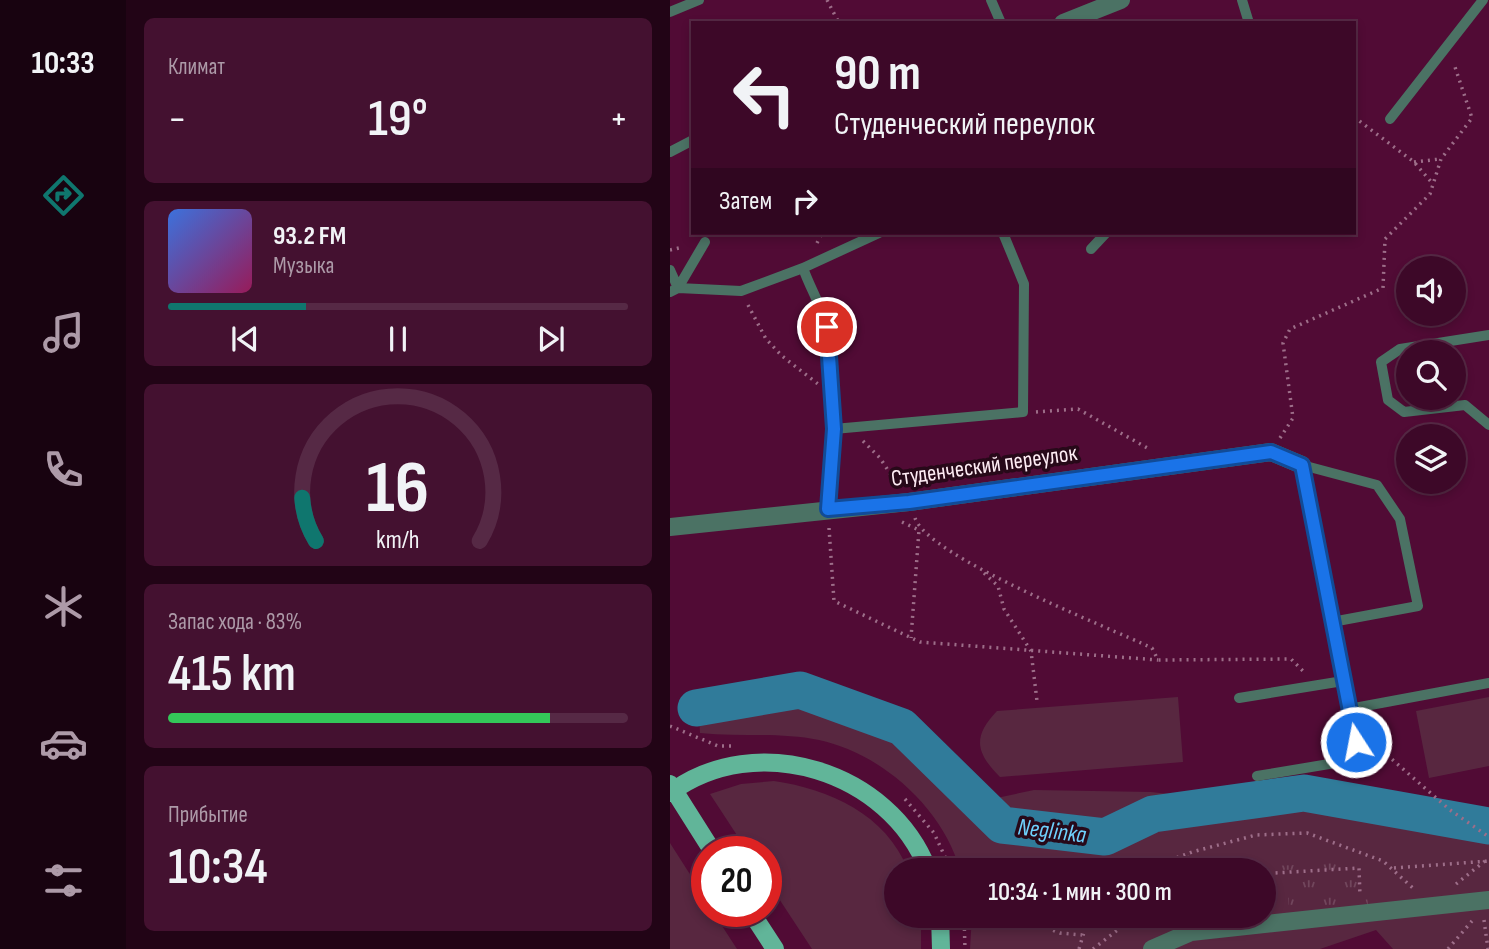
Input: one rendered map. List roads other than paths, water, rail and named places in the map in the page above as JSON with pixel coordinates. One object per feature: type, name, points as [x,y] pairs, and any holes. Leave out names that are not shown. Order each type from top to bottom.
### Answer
[{"type":"main road","points":[[702,836],[671,789],[714,771],[748,764],[782,763],[827,772],[867,793],[885,808],[914,842],[922,858]]},
{"type":"main road","points":[[761,927],[775,949]]},
{"type":"main road","points":[[940,928],[941,949]]},
{"type":"street","points":[[1068,21],[1121,0]]},
{"type":"street","name":"Студенческий переулок","points":[[670,528],[909,502],[1271,452],[1302,465]]},
{"type":"street","points":[[1152,949],[1191,932],[1489,900]]},
{"type":"lane","points":[[670,12],[699,0]]},
{"type":"lane","points":[[991,0],[1000,21]]},
{"type":"lane","points":[[1390,119],[1483,0]]},
{"type":"lane","points":[[1244,1],[1249,21]]},
{"type":"lane","points":[[670,152],[691,141]]},
{"type":"lane","points":[[674,290],[741,291],[802,268],[875,235]]},
{"type":"lane","points":[[839,428],[1024,412],[1024,284],[1004,235]]},
{"type":"lane","points":[[1091,249],[1104,235]]},
{"type":"lane","points":[[674,290],[705,242]]},
{"type":"lane","points":[[802,268],[827,327],[833,397],[839,428],[828,509]]},
{"type":"lane","points":[[670,270],[674,290]]},
{"type":"lane","points":[[1489,335],[1400,349],[1381,362],[1388,400],[1404,412],[1465,405],[1489,425]]},
{"type":"lane","points":[[1257,776],[1359,760],[1353,725],[1349,709],[1344,681],[1332,622],[1302,465],[1377,485],[1400,519],[1418,606],[1332,622]]},
{"type":"lane","points":[[1239,698],[1344,681]]},
{"type":"lane","points":[[1349,709],[1489,683]]},
{"type":"waterway","name":"Neglinka","points":[[696,708],[800,690],[902,727],[1002,825],[1105,837],[1153,814],[1304,793],[1489,826]]}]
